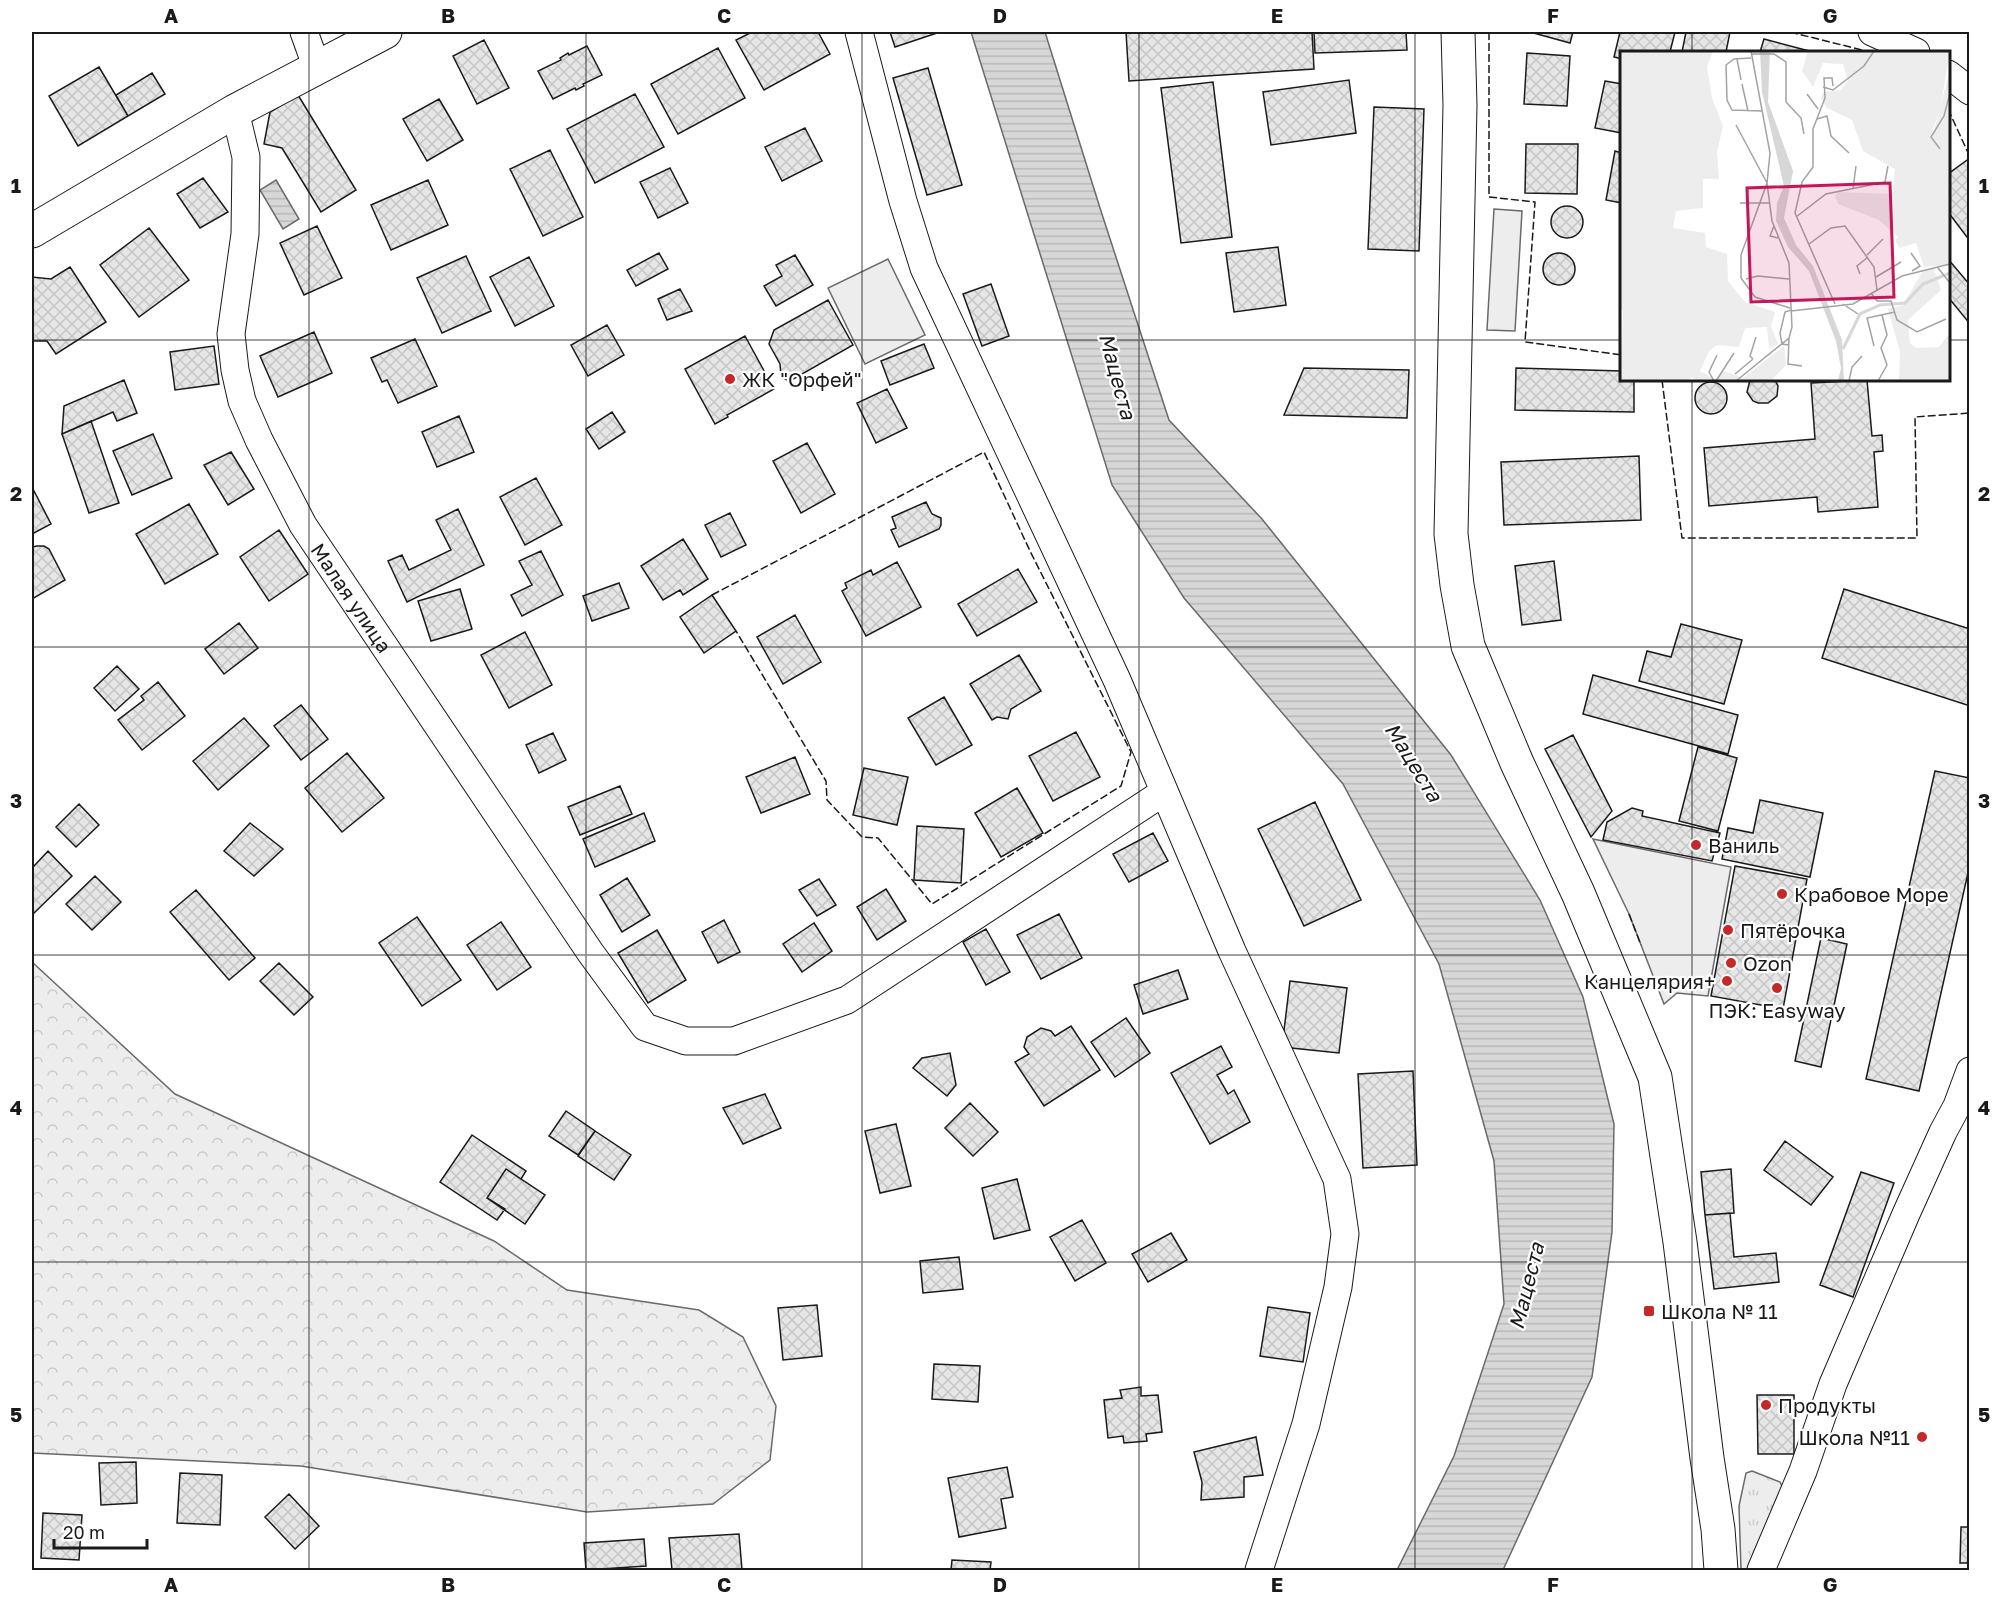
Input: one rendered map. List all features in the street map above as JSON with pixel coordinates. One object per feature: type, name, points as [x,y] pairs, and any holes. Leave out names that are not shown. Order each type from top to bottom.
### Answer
[{"type":"main road","points":[[32,231],[235,111],[385,32]]},
{"type":"main road","points":[[1458,32],[1460,105],[1451,534],[1457,585],[1468,646],[1489,698],[1578,893],[1655,1077],[1680,1242],[1718,1529],[1721,1570]]},
{"type":"street","points":[[304,32],[317,68]]},
{"type":"street","points":[[859,32],[903,201],[924,268],[1117,680],[1232,951],[1337,1179],[1345,1234],[1338,1287],[1306,1424],[1259,1570]]},
{"type":"street","points":[[1872,32],[1914,51]]},
{"type":"street","points":[[1950,76],[1970,91]]},
{"type":"street","name":"Малая улица","points":[[235,111],[246,157],[244,234],[231,334],[237,381],[242,400],[259,440],[303,525],[590,952],[645,1027],[686,1041],[734,1041],[847,1000],[1164,792]]},
{"type":"street","points":[[1761,1570],[1803,1471],[1833,1384],[1906,1214],[1957,1106],[1970,1071]]},
{"type":"green space","points":[[32,962],[175,1094],[494,1241],[567,1290],[699,1310],[743,1337],[776,1406],[770,1460],[713,1504],[587,1512],[301,1466],[32,1453]]},
{"type":"green space","points":[[1752,1471],[1780,1482],[1782,1486],[1750,1570],[1741,1570],[1739,1506],[1746,1473]]},
{"type":"shaded area","points":[[1494,209],[1522,211],[1515,331],[1487,330]]},
{"type":"shaded area","points":[[888,259],[925,335],[865,364],[828,288]]},
{"type":"shaded area","points":[[1593,839],[1731,867],[1708,996],[1677,993],[1664,1004],[1629,914]]},
{"type":"water","name":"Мацеста","points":[[971,32],[1045,32],[1169,420],[1262,519],[1451,755],[1540,900],[1583,997],[1614,1124],[1612,1232],[1592,1377],[1503,1570],[1397,1570],[1454,1456],[1504,1304],[1494,1161],[1439,964],[1343,784],[1184,598],[1112,485]]},
{"type":"water","points":[[276,180],[299,219],[283,229],[260,190]]},
{"type":"building","points":[[752,32],[818,32],[830,54],[764,90],[736,40]]},
{"type":"building","points":[[890,32],[940,32],[895,47]]},
{"type":"building","points":[[1126,32],[1312,32],[1314,69],[1129,81]]},
{"type":"building","points":[[1314,32],[1406,32],[1407,50],[1315,53]]},
{"type":"building","points":[[1530,32],[1573,32],[1570,43]]},
{"type":"building","points":[[1620,32],[1675,32],[1670,51],[1620,51],[1620,58],[1614,57]]},
{"type":"building","points":[[1686,32],[1730,32],[1726,51],[1682,51]]},
{"type":"building","points":[[1764,39],[1809,51],[1760,51]]},
{"type":"building","points":[[484,40],[509,88],[477,104],[453,56]]},
{"type":"building","points":[[587,46],[602,75],[576,90],[575,88],[553,99],[538,71],[561,60],[560,58],[568,53],[569,55]]},
{"type":"building","points":[[718,48],[745,98],[678,134],[651,84]]},
{"type":"building","points":[[1527,53],[1570,56],[1567,106],[1524,104]]},
{"type":"building","points":[[99,67],[128,116],[78,146],[49,96]]},
{"type":"building","points":[[928,68],[962,185],[927,195],[893,78]]},
{"type":"building","points":[[152,73],[165,94],[128,116],[116,95]]},
{"type":"building","points":[[1349,80],[1356,133],[1271,145],[1263,92]]},
{"type":"building","points":[[1605,81],[1620,84],[1620,133],[1595,128]]},
{"type":"building","points":[[1213,82],[1232,237],[1181,243],[1161,88]]},
{"type":"building","points":[[635,94],[664,147],[595,183],[567,129]]},
{"type":"building","points":[[298,95],[356,190],[321,212],[282,148],[264,144],[270,112]]},
{"type":"building","points":[[439,99],[463,140],[427,161],[403,119]]},
{"type":"building","points":[[1374,107],[1424,109],[1419,251],[1368,249]]},
{"type":"building","points":[[805,128],[822,161],[782,181],[765,147]]},
{"type":"building","points":[[1526,144],[1578,144],[1577,194],[1525,193]]},
{"type":"building","points":[[550,150],[583,217],[543,236],[510,169]]},
{"type":"building","points":[[1615,151],[1620,152],[1620,203],[1606,200]]},
{"type":"building","points":[[1970,158],[1970,241],[1950,215],[1950,173]]},
{"type":"building","points":[[670,168],[688,203],[658,218],[640,182]]},
{"type":"building","points":[[203,178],[228,212],[200,228],[177,194]]},
{"type":"building","points":[[428,180],[448,225],[391,250],[371,205]]},
{"type":"building","points":[[1567,206],[1578,211],[1583,222],[1578,233],[1567,238],[1556,233],[1551,222],[1556,211]]},
{"type":"building","points":[[317,226],[342,278],[304,295],[280,243]]},
{"type":"building","points":[[149,228],[189,280],[139,317],[100,265]]},
{"type":"building","points":[[1278,247],[1286,305],[1234,312],[1226,253]]},
{"type":"building","points":[[659,253],[668,269],[636,286],[627,270]]},
{"type":"building","points":[[1559,253],[1570,258],[1575,269],[1570,280],[1559,285],[1548,280],[1543,269],[1548,258]]},
{"type":"building","points":[[795,255],[813,285],[776,306],[764,286],[782,276],[776,265]]},
{"type":"building","points":[[466,256],[491,311],[442,333],[417,278]]},
{"type":"building","points":[[529,257],[554,306],[515,326],[490,277]]},
{"type":"building","points":[[1950,261],[1970,285],[1970,324],[1950,299]]},
{"type":"building","points":[[70,267],[106,322],[56,354],[47,341],[32,341],[32,277],[51,279]]},
{"type":"building","points":[[991,284],[1009,336],[982,346],[963,294]]},
{"type":"building","points":[[680,289],[692,311],[667,320],[658,299]]},
{"type":"building","points":[[828,300],[853,345],[790,381],[785,379],[781,375],[780,364],[769,344],[774,330]]},
{"type":"building","points":[[607,325],[624,355],[588,376],[571,345]]},
{"type":"building","points":[[314,332],[332,373],[278,397],[260,356]]},
{"type":"building","name":"ЖК \"Орфей\"","points":[[745,336],[774,389],[715,424],[685,369]]},
{"type":"building","points":[[415,339],[437,386],[398,403],[387,380],[382,382],[371,358]]},
{"type":"building","points":[[924,344],[934,368],[890,385],[881,361]]},
{"type":"building","points":[[214,346],[219,384],[175,390],[170,352]]},
{"type":"building","points":[[1304,368],[1409,370],[1407,418],[1284,415]]},
{"type":"building","points":[[1516,368],[1620,371],[1620,381],[1634,381],[1634,412],[1515,410]]},
{"type":"building","points":[[124,380],[137,413],[117,421],[113,412],[62,434],[64,406]]},
{"type":"building","points":[[1750,381],[1776,381],[1778,386],[1777,396],[1768,403],[1753,401],[1747,392]]},
{"type":"building","points":[[1867,381],[1872,436],[1882,435],[1883,451],[1874,452],[1878,507],[1818,512],[1817,497],[1709,506],[1704,448],[1815,439],[1811,383]]},
{"type":"building","points":[[1711,382],[1722,387],[1727,398],[1722,409],[1711,414],[1700,409],[1695,398],[1700,387]]},
{"type":"building","points":[[887,389],[907,428],[876,443],[857,403]]},
{"type":"building","points":[[612,412],[625,432],[599,449],[586,429]]},
{"type":"building","points":[[459,416],[474,452],[437,467],[422,432]]},
{"type":"building","points":[[91,421],[119,503],[89,513],[62,434]]},
{"type":"building","points":[[153,434],[172,478],[132,495],[113,451]]},
{"type":"building","points":[[807,443],[835,494],[801,513],[773,461]]},
{"type":"building","points":[[231,452],[254,489],[228,505],[204,465]]},
{"type":"building","points":[[1639,456],[1641,520],[1504,525],[1501,462]]},
{"type":"building","points":[[536,478],[562,525],[525,545],[500,497]]},
{"type":"building","points":[[32,490],[51,524],[32,534]]},
{"type":"building","points":[[926,502],[932,514],[941,518],[939,529],[899,547],[891,530],[896,528],[892,517]]},
{"type":"building","points":[[189,504],[218,554],[165,584],[136,534]]},
{"type":"building","points":[[458,509],[484,565],[407,602],[388,561],[402,555],[409,570],[451,550],[436,520]]},
{"type":"building","points":[[730,513],[746,545],[721,557],[705,525]]},
{"type":"building","points":[[279,530],[308,574],[269,601],[240,557]]},
{"type":"building","points":[[683,539],[708,579],[683,595],[680,590],[663,600],[641,566]]},
{"type":"building","points":[[32,547],[49,549],[65,580],[32,599]]},
{"type":"building","points":[[541,551],[563,595],[522,616],[511,595],[532,585],[519,561]]},
{"type":"building","points":[[1554,561],[1561,620],[1522,625],[1515,566]]},
{"type":"building","points":[[897,562],[921,607],[866,636],[842,591],[847,588],[845,583],[871,570],[873,575]]},
{"type":"building","points":[[1018,569],[1037,602],[977,636],[958,604]]},
{"type":"building","points":[[619,583],[629,608],[592,621],[583,596]]},
{"type":"building","points":[[460,589],[472,629],[431,641],[418,601]]},
{"type":"building","points":[[1844,589],[1970,629],[1970,706],[1822,658]]},
{"type":"building","points":[[712,595],[736,631],[704,653],[680,617]]},
{"type":"building","points":[[795,615],[821,662],[783,684],[757,637]]},
{"type":"building","points":[[239,623],[258,648],[224,674],[205,649]]},
{"type":"building","points":[[1681,624],[1742,640],[1724,704],[1639,681],[1647,651],[1671,657]]},
{"type":"building","points":[[525,632],[552,685],[509,708],[481,655]]},
{"type":"building","points":[[1019,655],[1041,691],[1011,709],[1008,719],[997,717],[992,720],[970,684]]},
{"type":"building","points":[[117,666],[139,689],[115,711],[94,688]]},
{"type":"building","points":[[1593,675],[1738,715],[1728,754],[1583,714]]},
{"type":"building","points":[[158,682],[185,716],[142,750],[118,720],[144,700],[141,696]]},
{"type":"building","points":[[944,697],[972,745],[936,765],[908,718]]},
{"type":"building","points":[[301,705],[328,739],[301,760],[274,726]]},
{"type":"building","points":[[244,718],[269,746],[218,790],[193,761]]},
{"type":"building","points":[[1076,732],[1100,777],[1053,801],[1029,756]]},
{"type":"building","points":[[553,733],[566,760],[539,773],[526,745]]},
{"type":"building","points":[[1573,735],[1612,811],[1591,837],[1545,749]]},
{"type":"building","points":[[1698,747],[1737,758],[1718,831],[1679,821]]},
{"type":"building","points":[[347,753],[384,798],[342,832],[305,788]]},
{"type":"building","points":[[795,757],[810,794],[761,813],[746,777]]},
{"type":"building","points":[[864,768],[908,777],[897,825],[853,815]]},
{"type":"building","points":[[1935,771],[1970,778],[1970,864],[1919,1091],[1866,1079]]},
{"type":"building","points":[[620,786],[632,814],[580,835],[568,807]]},
{"type":"building","points":[[1017,788],[1043,833],[1001,857],[975,813]]},
{"type":"building","points":[[1760,800],[1823,813],[1810,877],[1722,859],[1728,828],[1753,833]]},
{"type":"building","points":[[1315,802],[1361,900],[1304,926],[1258,829]]},
{"type":"building","points":[[79,804],[99,825],[76,847],[56,827]]},
{"type":"building","points":[[1632,808],[1643,811],[1642,816],[1720,833],[1712,861],[1603,840],[1607,822]]},
{"type":"building","points":[[644,813],[655,841],[595,867],[583,839]]},
{"type":"building","points":[[250,823],[283,849],[254,876],[224,851]]},
{"type":"building","points":[[917,826],[964,829],[961,883],[914,880]]},
{"type":"building","points":[[1153,833],[1168,861],[1129,882],[1113,854]]},
{"type":"building","points":[[48,851],[72,876],[32,915],[32,863],[34,866]]},
{"type":"building","points":[[1735,866],[1807,879],[1783,1009],[1711,996]]},
{"type":"building","points":[[95,876],[121,902],[92,930],[66,904]]},
{"type":"building","points":[[627,878],[650,915],[622,932],[600,895]]},
{"type":"building","points":[[819,879],[836,905],[817,916],[799,890]]},
{"type":"building","points":[[886,889],[906,921],[877,940],[857,907]]},
{"type":"building","points":[[196,890],[255,958],[229,980],[170,912]]},
{"type":"building","points":[[1059,914],[1082,958],[1041,979],[1017,935]]},
{"type":"building","points":[[417,917],[461,980],[422,1006],[379,943]]},
{"type":"building","points":[[724,920],[740,952],[718,963],[702,932]]},
{"type":"building","points":[[501,922],[531,967],[497,990],[467,945]]},
{"type":"building","points":[[814,923],[832,951],[802,972],[783,944]]},
{"type":"building","points":[[986,929],[1010,972],[986,985],[963,942]]},
{"type":"building","points":[[657,930],[686,980],[648,1003],[618,953]]},
{"type":"building","points":[[1821,938],[1847,944],[1821,1067],[1795,1061]]},
{"type":"building","points":[[279,963],[313,997],[294,1015],[260,981]]},
{"type":"building","points":[[1178,970],[1188,999],[1143,1014],[1134,985]]},
{"type":"building","points":[[1290,981],[1347,988],[1339,1053],[1282,1047]]},
{"type":"building","points":[[1126,1018],[1150,1053],[1115,1077],[1091,1042]]},
{"type":"building","points":[[1071,1026],[1100,1070],[1044,1106],[1015,1062],[1029,1054],[1024,1047],[1027,1037],[1041,1028],[1051,1031],[1055,1036]]},
{"type":"building","points":[[1221,1046],[1232,1067],[1217,1075],[1228,1094],[1234,1090],[1250,1122],[1210,1144],[1171,1073]]},
{"type":"building","points":[[950,1053],[956,1085],[947,1096],[913,1068],[922,1058]]},
{"type":"building","points":[[1413,1071],[1417,1165],[1363,1168],[1358,1074]]},
{"type":"building","points":[[765,1094],[781,1128],[743,1144],[723,1108]]},
{"type":"building","points":[[970,1103],[998,1132],[973,1156],[945,1128]]},
{"type":"building","points":[[566,1111],[595,1131],[578,1155],[549,1136]]},
{"type":"building","points":[[896,1124],[911,1186],[880,1193],[865,1131]]},
{"type":"building","points":[[595,1131],[631,1155],[614,1180],[578,1156]]},
{"type":"building","points":[[472,1135],[526,1171],[521,1179],[506,1169],[487,1198],[505,1209],[497,1220],[440,1182]]},
{"type":"building","points":[[1785,1141],[1833,1177],[1811,1205],[1764,1170]]},
{"type":"building","points":[[506,1169],[545,1195],[525,1224],[487,1198]]},
{"type":"building","points":[[1731,1169],[1734,1213],[1705,1215],[1701,1172]]},
{"type":"building","points":[[1861,1172],[1894,1183],[1853,1297],[1820,1285]]},
{"type":"building","points":[[1017,1179],[1030,1230],[994,1239],[982,1188]]},
{"type":"building","points":[[1730,1213],[1734,1257],[1776,1253],[1779,1282],[1714,1289],[1705,1215]]},
{"type":"building","points":[[1082,1220],[1106,1263],[1075,1281],[1050,1237]]},
{"type":"building","points":[[1171,1233],[1187,1260],[1148,1282],[1132,1254]]},
{"type":"building","points":[[959,1257],[963,1289],[923,1293],[920,1261]]},
{"type":"building","points":[[817,1305],[822,1356],[783,1360],[778,1308]]},
{"type":"building","points":[[1268,1307],[1310,1313],[1303,1362],[1260,1356]]},
{"type":"building","points":[[934,1364],[980,1366],[978,1402],[932,1399]]},
{"type":"building","points":[[1141,1387],[1141,1396],[1158,1395],[1162,1432],[1146,1434],[1147,1441],[1124,1443],[1123,1436],[1108,1438],[1104,1400],[1122,1398],[1120,1390]]},
{"type":"building","points":[[1757,1395],[1794,1395],[1794,1454],[1758,1454]]},
{"type":"building","points":[[1256,1437],[1263,1475],[1244,1477],[1244,1497],[1201,1500],[1202,1482],[1194,1452]]},
{"type":"building","points":[[136,1462],[137,1503],[101,1505],[99,1463]]},
{"type":"building","points":[[1007,1467],[1013,1497],[1001,1499],[1006,1528],[959,1537],[948,1478]]},
{"type":"building","points":[[180,1473],[222,1475],[220,1525],[177,1523]]},
{"type":"building","points":[[289,1494],[319,1526],[295,1549],[265,1517]]},
{"type":"building","points":[[43,1513],[82,1515],[79,1560],[41,1558]]},
{"type":"building","points":[[1961,1527],[1970,1527],[1970,1563],[1960,1563]]},
{"type":"building","points":[[739,1534],[742,1570],[672,1570],[669,1538]]},
{"type":"building","points":[[644,1539],[646,1566],[586,1570],[584,1543]]},
{"type":"building","points":[[952,1560],[991,1562],[990,1570],[951,1570]]},
{"type":"fence","points":[[1489,32],[1489,197],[1535,202],[1525,342],[1620,355]]},
{"type":"fence","points":[[1790,32],[1866,51]]},
{"type":"fence","points":[[1950,113],[1970,157]]},
{"type":"fence","points":[[1662,381],[1682,538],[1917,538],[1915,417],[1970,413]]},
{"type":"fence","points":[[712,595],[984,452],[1030,551],[1131,752],[1121,786],[932,904],[878,838],[862,837],[827,800],[826,781],[736,631]]},
{"type":"fence","points":[[1629,914],[1641,945]]},
{"type":"place","name":"ЖК \"Орфей\"","points":[[730,379]]},
{"type":"place","name":"Ваниль","points":[[1696,845]]},
{"type":"place","name":"Крабовое Море","points":[[1782,894]]},
{"type":"place","name":"Пятёрочка","points":[[1728,930]]},
{"type":"place","name":"Ozon","points":[[1731,963]]},
{"type":"place","name":"Канцелярия+","points":[[1727,981]]},
{"type":"place","name":"ПЭК: Easyway","points":[[1777,988]]},
{"type":"place","name":"Школа № 11","points":[[1649,1311]]},
{"type":"place","name":"Продукты","points":[[1766,1405]]},
{"type":"place","name":"Школа №11","points":[[1922,1437]]}]
